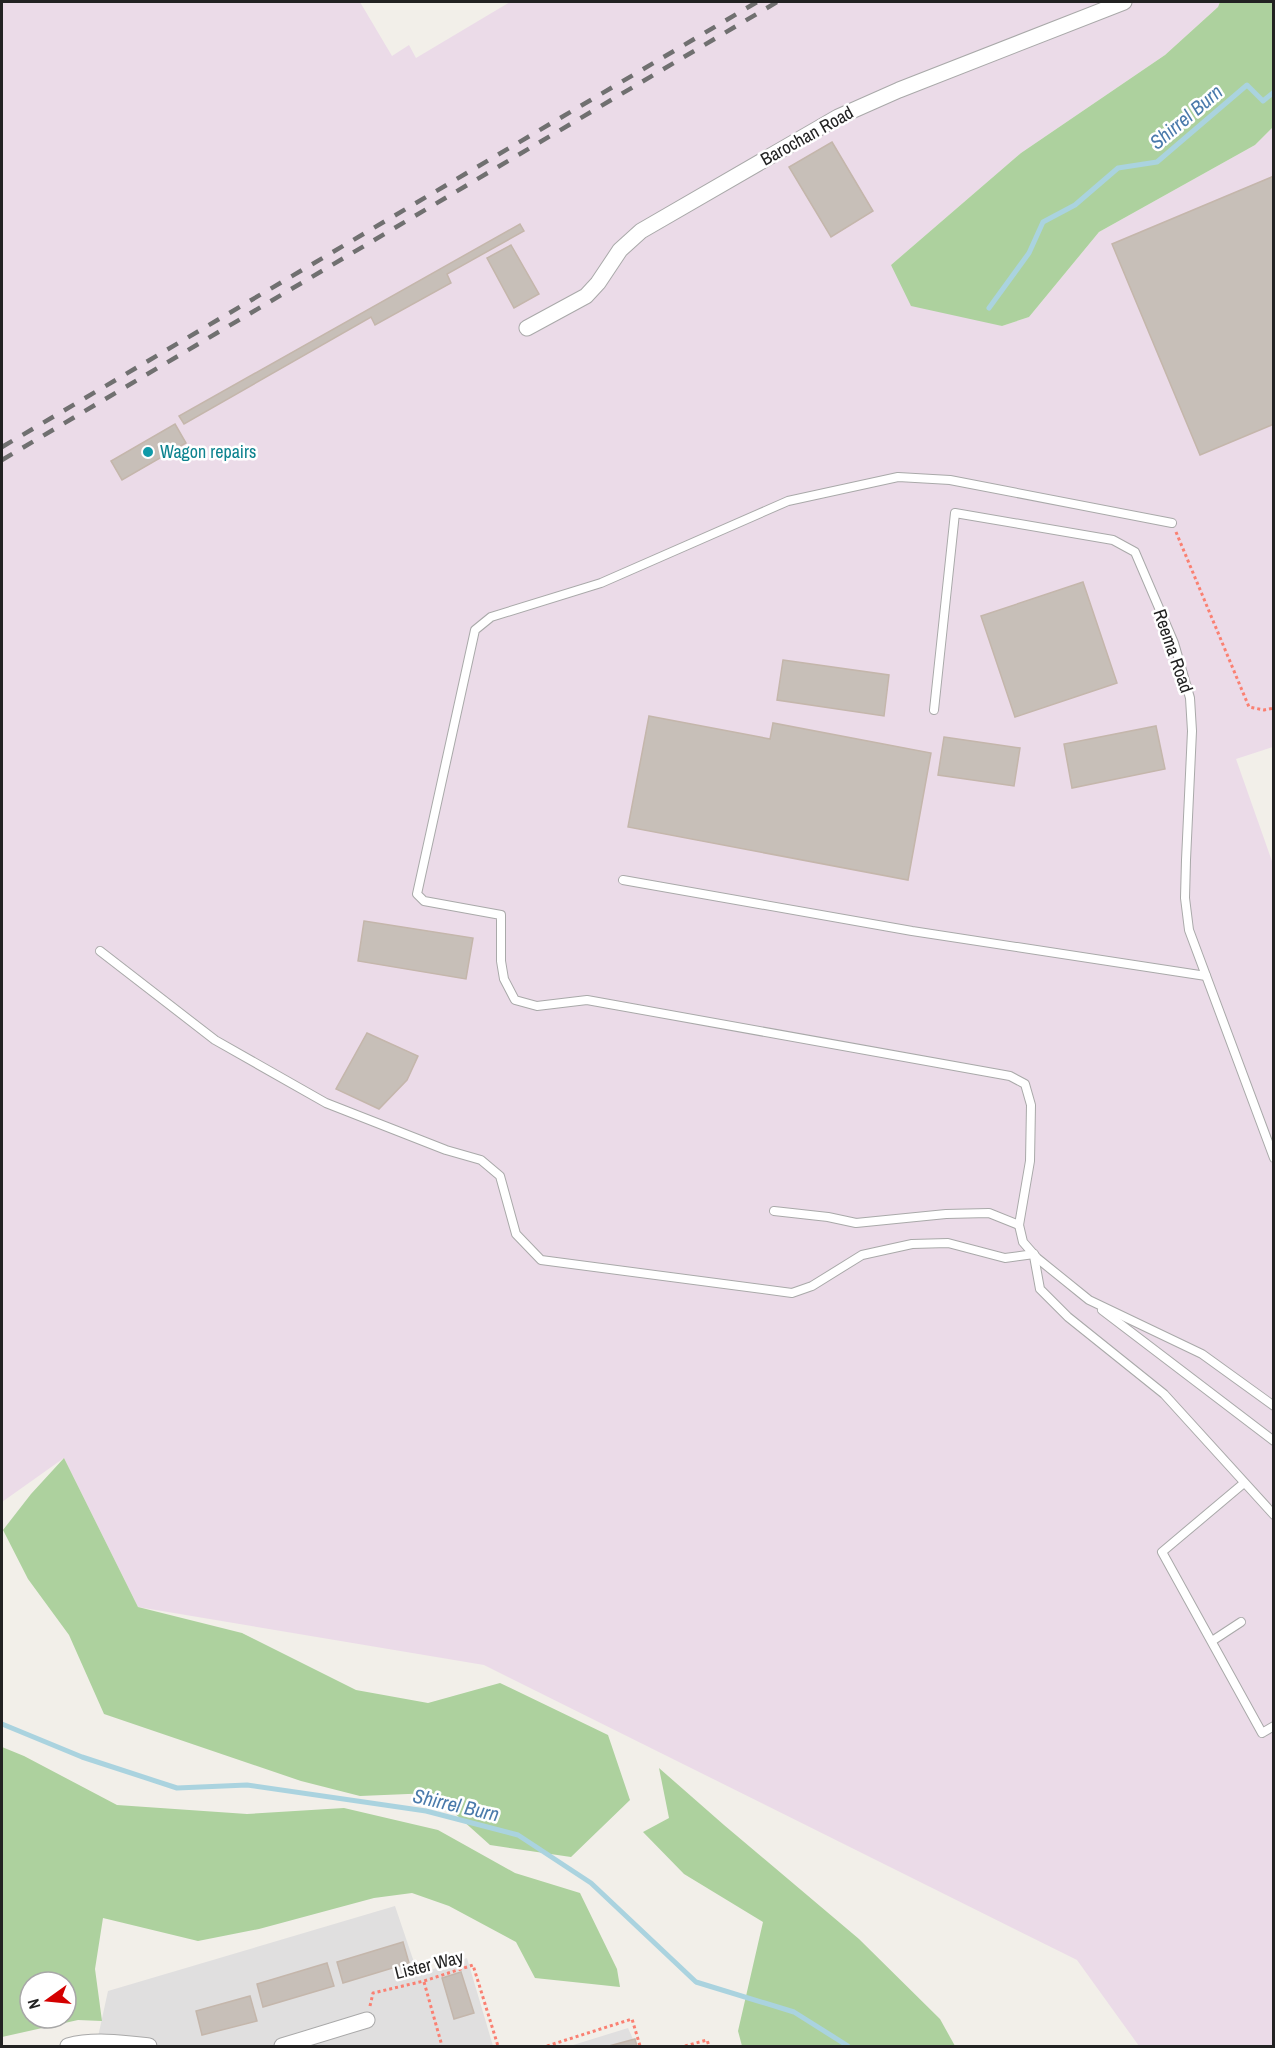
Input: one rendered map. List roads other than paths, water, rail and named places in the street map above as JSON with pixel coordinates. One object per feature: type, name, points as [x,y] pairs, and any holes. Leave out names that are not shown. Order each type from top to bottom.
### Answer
[{"type":"street","name":"Barochan Road","points":[[527,328],[586,296],[598,283],[620,250],[641,231],[838,117],[899,90],[1124,2]]},
{"type":"street","points":[[282,2046],[367,2020]]},
{"type":"street","points":[[68,2046],[123,2043],[149,2046]]},
{"type":"lane","points":[[1172,523],[950,480],[898,477],[788,501],[601,583],[491,617],[475,630],[417,894],[424,901],[501,915],[501,961],[504,980],[515,1000],[537,1006],[587,1000],[1010,1076],[1025,1084],[1031,1105],[1030,1161],[1019,1225],[1023,1242],[1089,1300],[1274,1441]]},
{"type":"lane","name":"Reema Road","points":[[934,711],[955,513],[1113,540],[1135,552],[1174,643],[1190,698],[1192,731],[1185,898],[1189,930],[1274,1158]]},
{"type":"lane","points":[[623,880],[912,931],[1206,976]]},
{"type":"lane","points":[[100,951],[215,1040],[326,1103],[446,1150],[481,1160],[500,1176],[516,1234],[541,1260],[792,1293],[812,1286],[862,1255],[912,1244],[948,1243],[1005,1258],[1034,1254]]},
{"type":"lane","points":[[774,1211],[828,1217],[856,1223],[946,1214],[989,1213],[1019,1225]]},
{"type":"lane","points":[[1034,1254],[1040,1289],[1068,1317],[1164,1394],[1274,1515]]},
{"type":"lane","points":[[1089,1300],[1202,1354],[1274,1406]]},
{"type":"lane","points":[[1244,1483],[1161,1552],[1262,1733],[1274,1726]]},
{"type":"lane","points":[[1212,1641],[1241,1622]]},
{"type":"waterway","name":"Shirrel Burn","points":[[989,308],[1029,253],[1043,222],[1075,205],[1118,168],[1157,162],[1247,85],[1263,101],[1274,92]]},
{"type":"waterway","name":"Shirrel Burn","points":[[2,1724],[82,1757],[177,1788],[247,1785],[426,1811],[518,1835],[591,1883],[696,1982],[794,2012],[848,2046]]},
{"type":"railway","points":[[2,447],[757,2]]},
{"type":"railway","points":[[2,460],[777,2]]},
{"type":"place","name":"Wagon repairs","points":[[148,452]]}]
